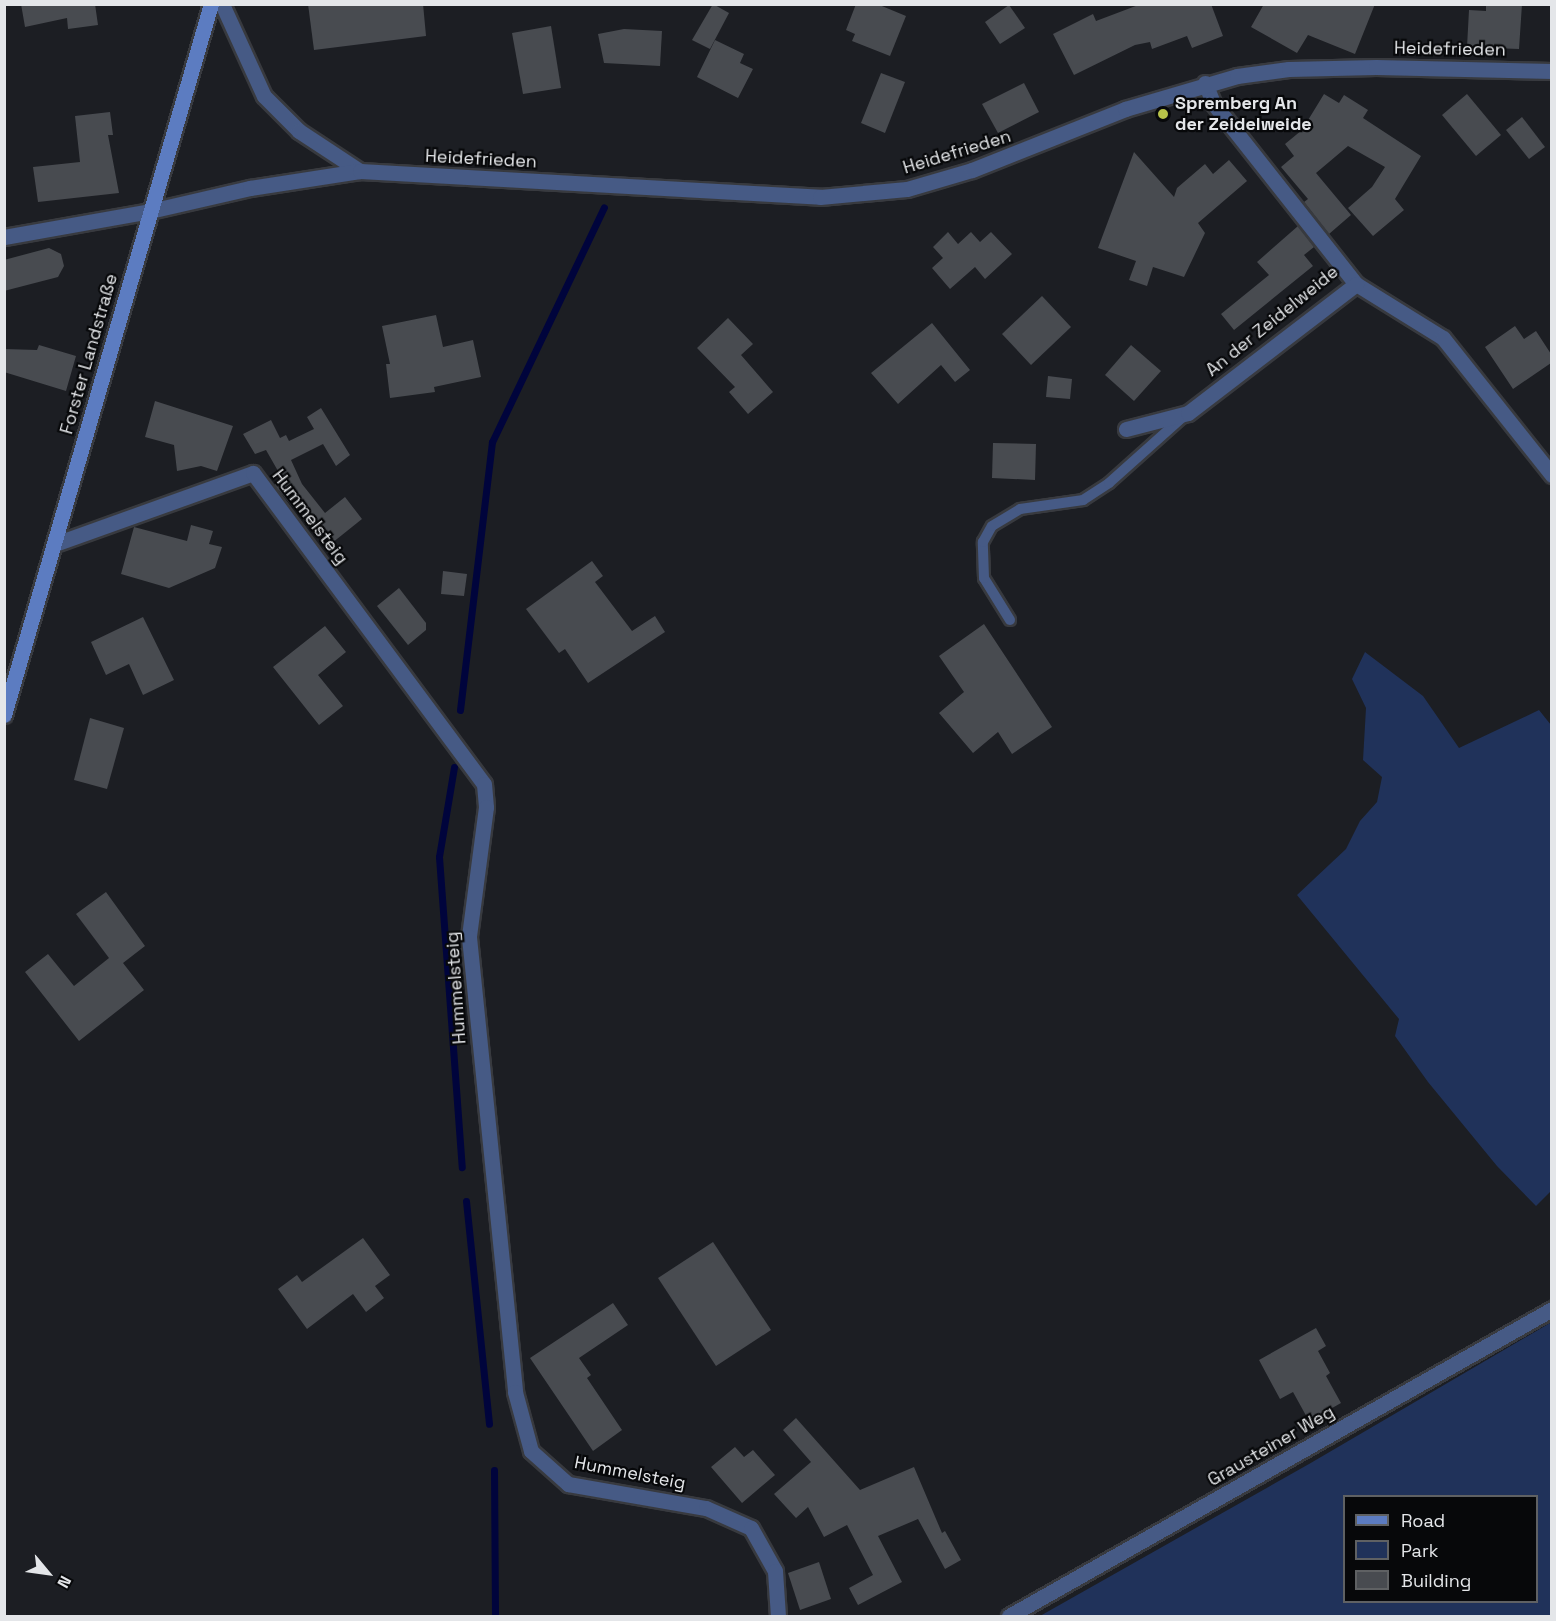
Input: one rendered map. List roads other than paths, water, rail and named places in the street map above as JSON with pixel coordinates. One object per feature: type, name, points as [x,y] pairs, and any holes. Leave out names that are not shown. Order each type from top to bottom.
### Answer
[{"type":"main road","name":"Forster Landstraße","points":[[4,714],[211,4]]},
{"type":"street","points":[[222,4],[264,96],[299,131],[360,171]]},
{"type":"street","name":"Heidefrieden","points":[[4,237],[150,211],[250,188],[360,171],[820,197],[907,189],[972,170],[1125,110],[1204,83],[1289,69],[1551,71]]},
{"type":"street","name":"An der Zeidelweide","points":[[1126,429],[1188,413],[1356,284],[1214,104],[1204,83]]},
{"type":"street","points":[[1356,284],[1443,338],[1551,475]]},
{"type":"street","name":"Hummelsteig","points":[[55,544],[253,473],[484,783],[486,807],[469,937],[515,1392],[531,1450],[568,1484],[706,1508],[751,1528],[775,1571],[778,1617]]},
{"type":"street","name":"Grausteiner Weg","points":[[1009,1617],[1551,1309]]},
{"type":"lane","name":"An der Zeidelweide","points":[[1010,620],[984,578],[983,542],[992,526],[1020,509],[1083,500],[1109,483],[1188,413]]},
{"type":"waterway","points":[[460,710],[492,442],[604,207]]},
{"type":"waterway","points":[[454,767],[439,857],[462,1167]]},
{"type":"waterway","points":[[466,1201],[489,1424]]},
{"type":"waterway","points":[[494,1470],[495,1616]]},
{"type":"place","name":"Spremberg An der Zeidelweide","points":[[1163,114]]}]
